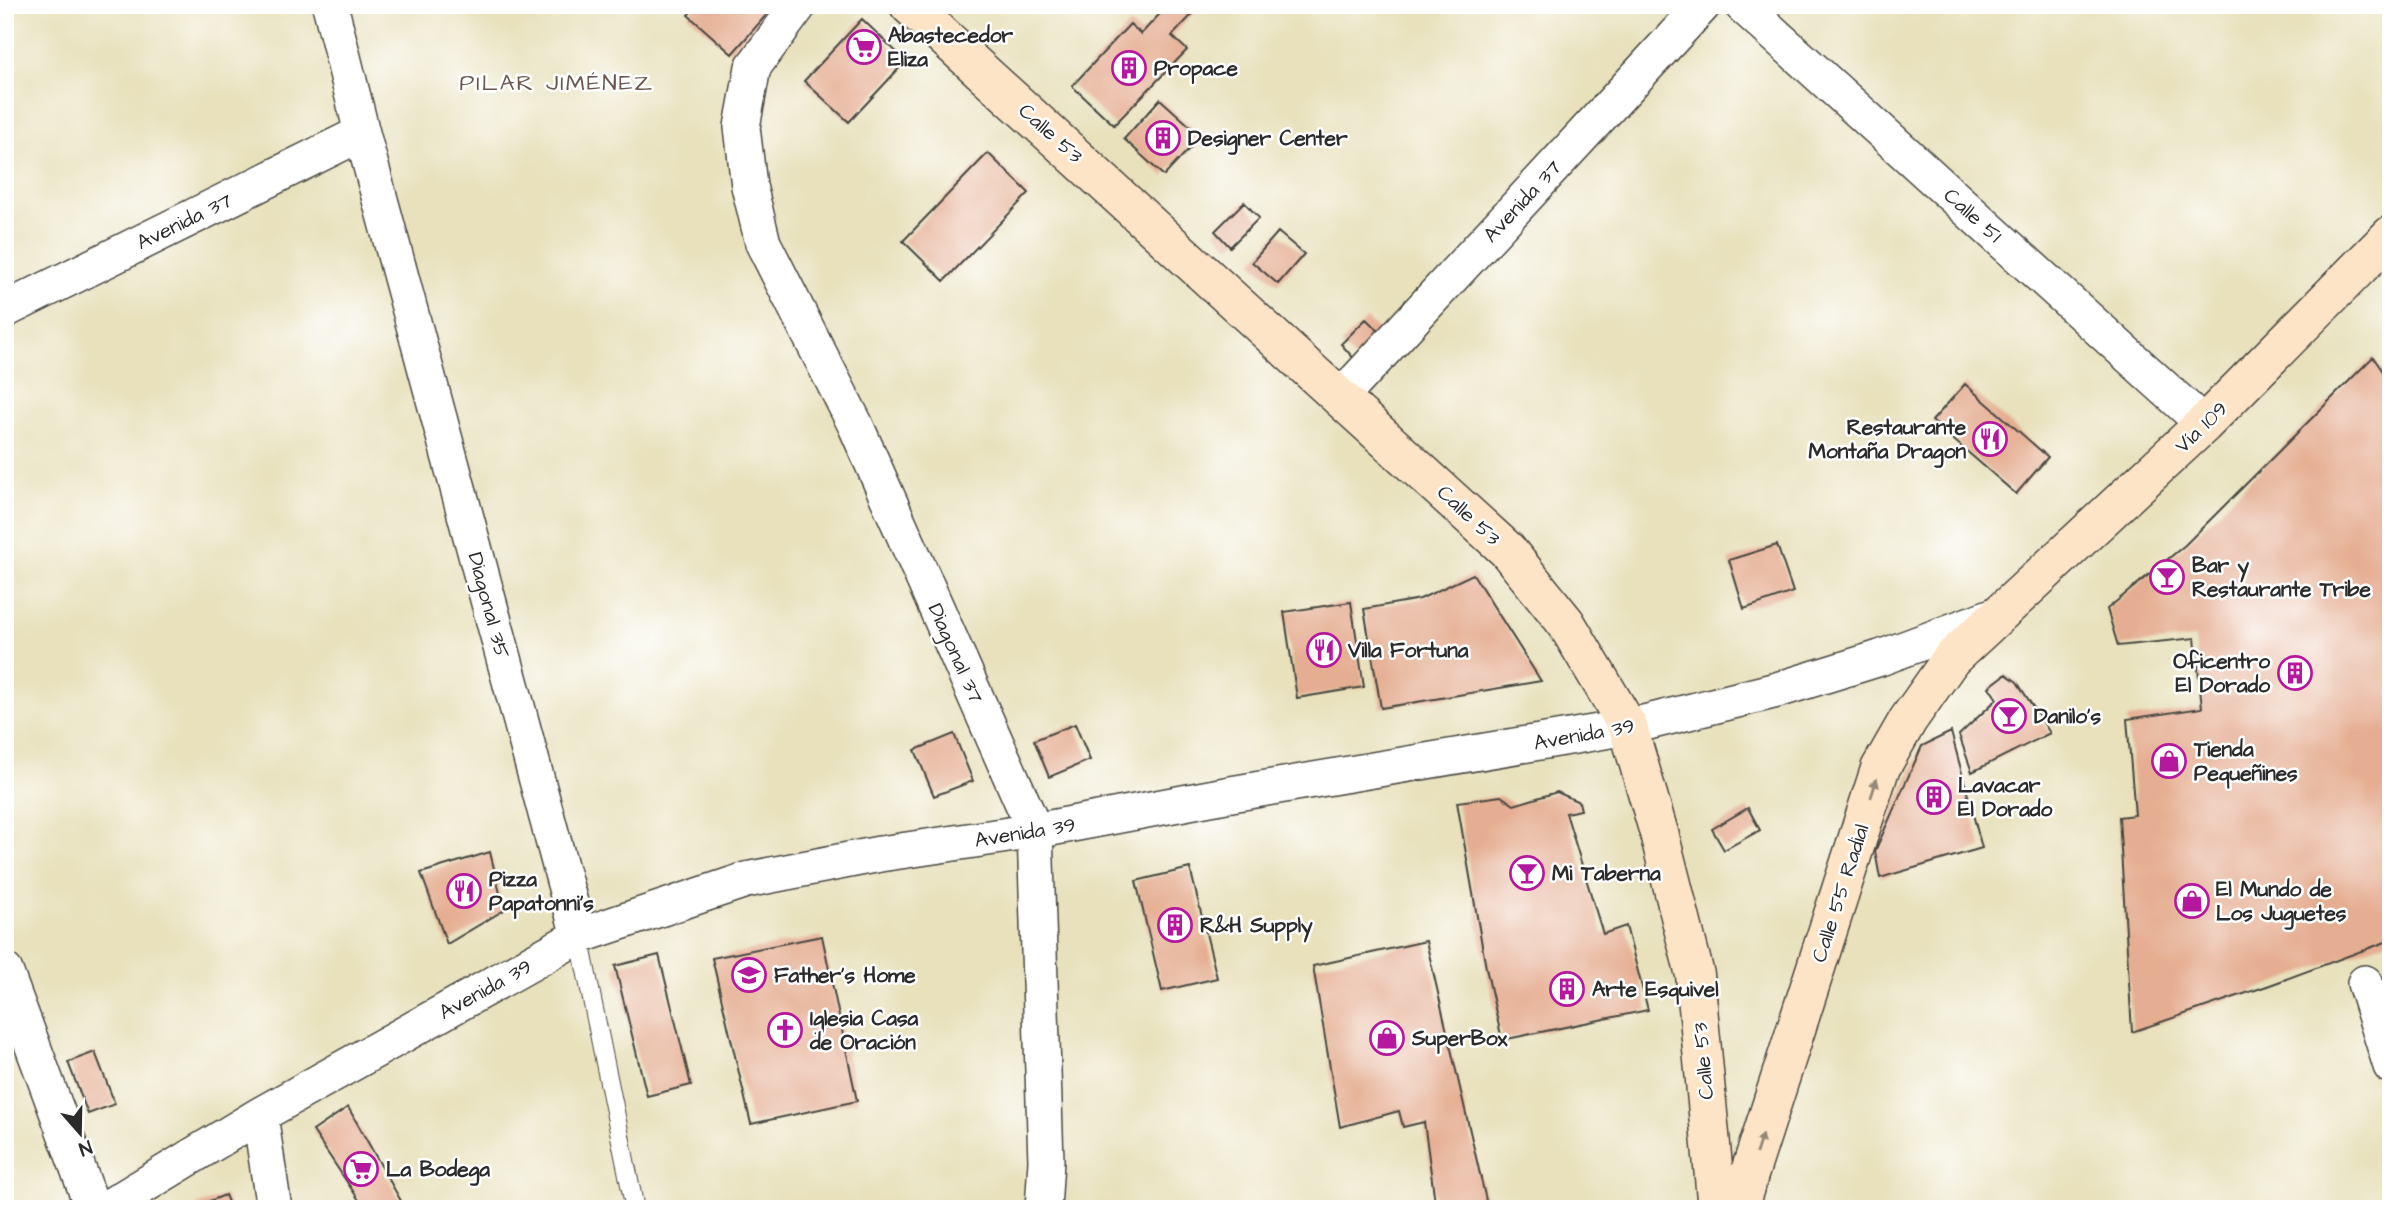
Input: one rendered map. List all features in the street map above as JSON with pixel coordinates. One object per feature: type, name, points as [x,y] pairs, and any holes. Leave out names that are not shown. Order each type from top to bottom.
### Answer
[{"type":"main road","name":"Calle 53","points":[[909,5],[1507,550],[1566,623],[1628,727],[1659,833],[1695,975],[1717,1209]]},
{"type":"main road","name":"Vía 109","points":[[2004,611],[2204,424],[2391,235]]},
{"type":"main road","name":"Calle 55 Radial","points":[[1738,1209],[1880,769],[1908,720],[1951,659],[2004,611]]},
{"type":"street","name":"Diagonal 35","points":[[330,5],[362,133],[579,936]]},
{"type":"street","name":"Diagonal 37","points":[[799,5],[753,67],[742,127],[749,186],[763,243],[855,424],[1035,831],[1046,1161],[1043,1209]]},
{"type":"street","name":"Avenida 37","points":[[1341,397],[1703,5]]},
{"type":"street","name":"Calle 51","points":[[1742,5],[2204,424]]},
{"type":"street","name":"Avenida 37","points":[[5,310],[362,133]]},
{"type":"street","name":"Avenida 39","points":[[105,1209],[260,1115],[579,936],[746,880],[880,854],[1035,831],[1231,794],[1628,727],[1777,690],[1880,658],[2004,611]]},
{"type":"street","points":[[5,971],[93,1209]]},
{"type":"street","points":[[2365,983],[2391,1066]]},
{"type":"street","points":[[260,1115],[274,1209]]},
{"type":"lane","name":"Diagonal 35","points":[[579,936],[635,1209]]},
{"type":"building","points":[[697,5],[775,5],[732,54],[688,15]]},
{"type":"building","name":"Propace","points":[[1168,5],[1201,5],[1172,36],[1187,50],[1114,125],[1072,86],[1130,24],[1141,34]]},
{"type":"building","points":[[862,19],[906,61],[849,122],[804,81]]},
{"type":"building","name":"Designer Center","points":[[1160,99],[1201,136],[1164,176],[1124,139]]},
{"type":"building","points":[[988,153],[1029,193],[944,281],[903,241]]},
{"type":"building","points":[[1244,202],[1259,218],[1230,247],[1215,231]]},
{"type":"building","points":[[1278,232],[1304,254],[1278,284],[1252,262]]},
{"type":"building","points":[[1366,319],[1383,335],[1356,361],[1341,344]]},
{"type":"building","name":"Oficentro El Dorado","points":[[2373,357],[2384,373],[2391,440],[2391,940],[2132,1032],[2119,817],[2135,815],[2127,719],[2202,708],[2195,638],[2118,646],[2107,609],[2185,545]]},
{"type":"building","name":"Restaurante Montaña Dragon","points":[[1965,384],[2048,457],[2016,494],[1932,421]]},
{"type":"building","points":[[1777,545],[1793,592],[1744,609],[1729,560]]},
{"type":"building","points":[[1473,574],[1541,681],[1381,708],[1364,609],[1420,599]]},
{"type":"building","name":"Villa Fortuna","points":[[1351,602],[1364,687],[1297,698],[1284,612]]},
{"type":"building","name":"Danilo's","points":[[2006,674],[2017,682],[2050,733],[1972,772],[1959,735],[1997,699],[1989,687]]},
{"type":"building","points":[[1075,724],[1090,760],[1049,777],[1034,740]]},
{"type":"building","name":"Lavacar El Dorado","points":[[1951,732],[1982,848],[1880,878],[1875,851],[1922,746]]},
{"type":"building","points":[[954,734],[973,781],[934,796],[915,750]]},
{"type":"building","name":"Mi Taberna","points":[[1557,792],[1579,802],[1581,810],[1566,813],[1603,934],[1626,926],[1648,1010],[1502,1040],[1486,968],[1457,802],[1501,796],[1514,805]]},
{"type":"building","points":[[1748,808],[1760,830],[1724,850],[1712,829]]},
{"type":"building","name":"Pizza Papatonni's","points":[[490,852],[504,910],[447,944],[421,873]]},
{"type":"building","name":"R&H Supply","points":[[1190,868],[1217,978],[1162,991],[1136,881]]},
{"type":"building","name":"Iglesia Casa de Oración","points":[[822,936],[857,1101],[751,1124],[712,958]]},
{"type":"building","name":"SuperBox","points":[[1426,941],[1488,1209],[1436,1209],[1424,1122],[1403,1127],[1399,1111],[1340,1127],[1313,966]]},
{"type":"building","points":[[659,955],[691,1085],[647,1096],[615,966]]},
{"type":"building","points":[[95,1052],[115,1104],[88,1114],[68,1062]]},
{"type":"building","name":"La Bodega","points":[[348,1107],[405,1208],[365,1209],[313,1131]]},
{"type":"building","points":[[225,1195],[231,1209],[189,1209]]},
{"type":"place","name":"Abastecedor Eliza","points":[[864,47]]},
{"type":"place","name":"Propace","points":[[1129,68]]},
{"type":"place","name":"Designer Center","points":[[1163,138]]},
{"type":"place","name":"Restaurante Montaña Dragon","points":[[1990,439]]},
{"type":"place","name":"Bar y Restaurante Tribe","points":[[2167,577]]},
{"type":"place","name":"Villa Fortuna","points":[[1324,650]]},
{"type":"place","name":"Oficentro El Dorado","points":[[2295,673]]},
{"type":"place","name":"Danilo's","points":[[2009,716]]},
{"type":"place","name":"Tienda Pequeñines","points":[[2169,761]]},
{"type":"place","name":"Lavacar El Dorado","points":[[1934,797]]},
{"type":"place","name":"Mi Taberna","points":[[1527,873]]},
{"type":"place","name":"Pizza Papatonni's","points":[[464,891]]},
{"type":"place","name":"El Mundo de Los Juguetes","points":[[2192,901]]},
{"type":"place","name":"R&H Supply","points":[[1175,925]]},
{"type":"place","name":"Father's Home","points":[[749,975]]},
{"type":"place","name":"Arte Esquivel","points":[[1567,989]]},
{"type":"place","name":"Iglesia Casa de Oración","points":[[785,1030]]},
{"type":"place","name":"SuperBox","points":[[1387,1038]]},
{"type":"place","name":"La Bodega","points":[[361,1169]]},
{"type":"district","name":"PILAR JIMÉNEZ","points":[[557,82]]}]
